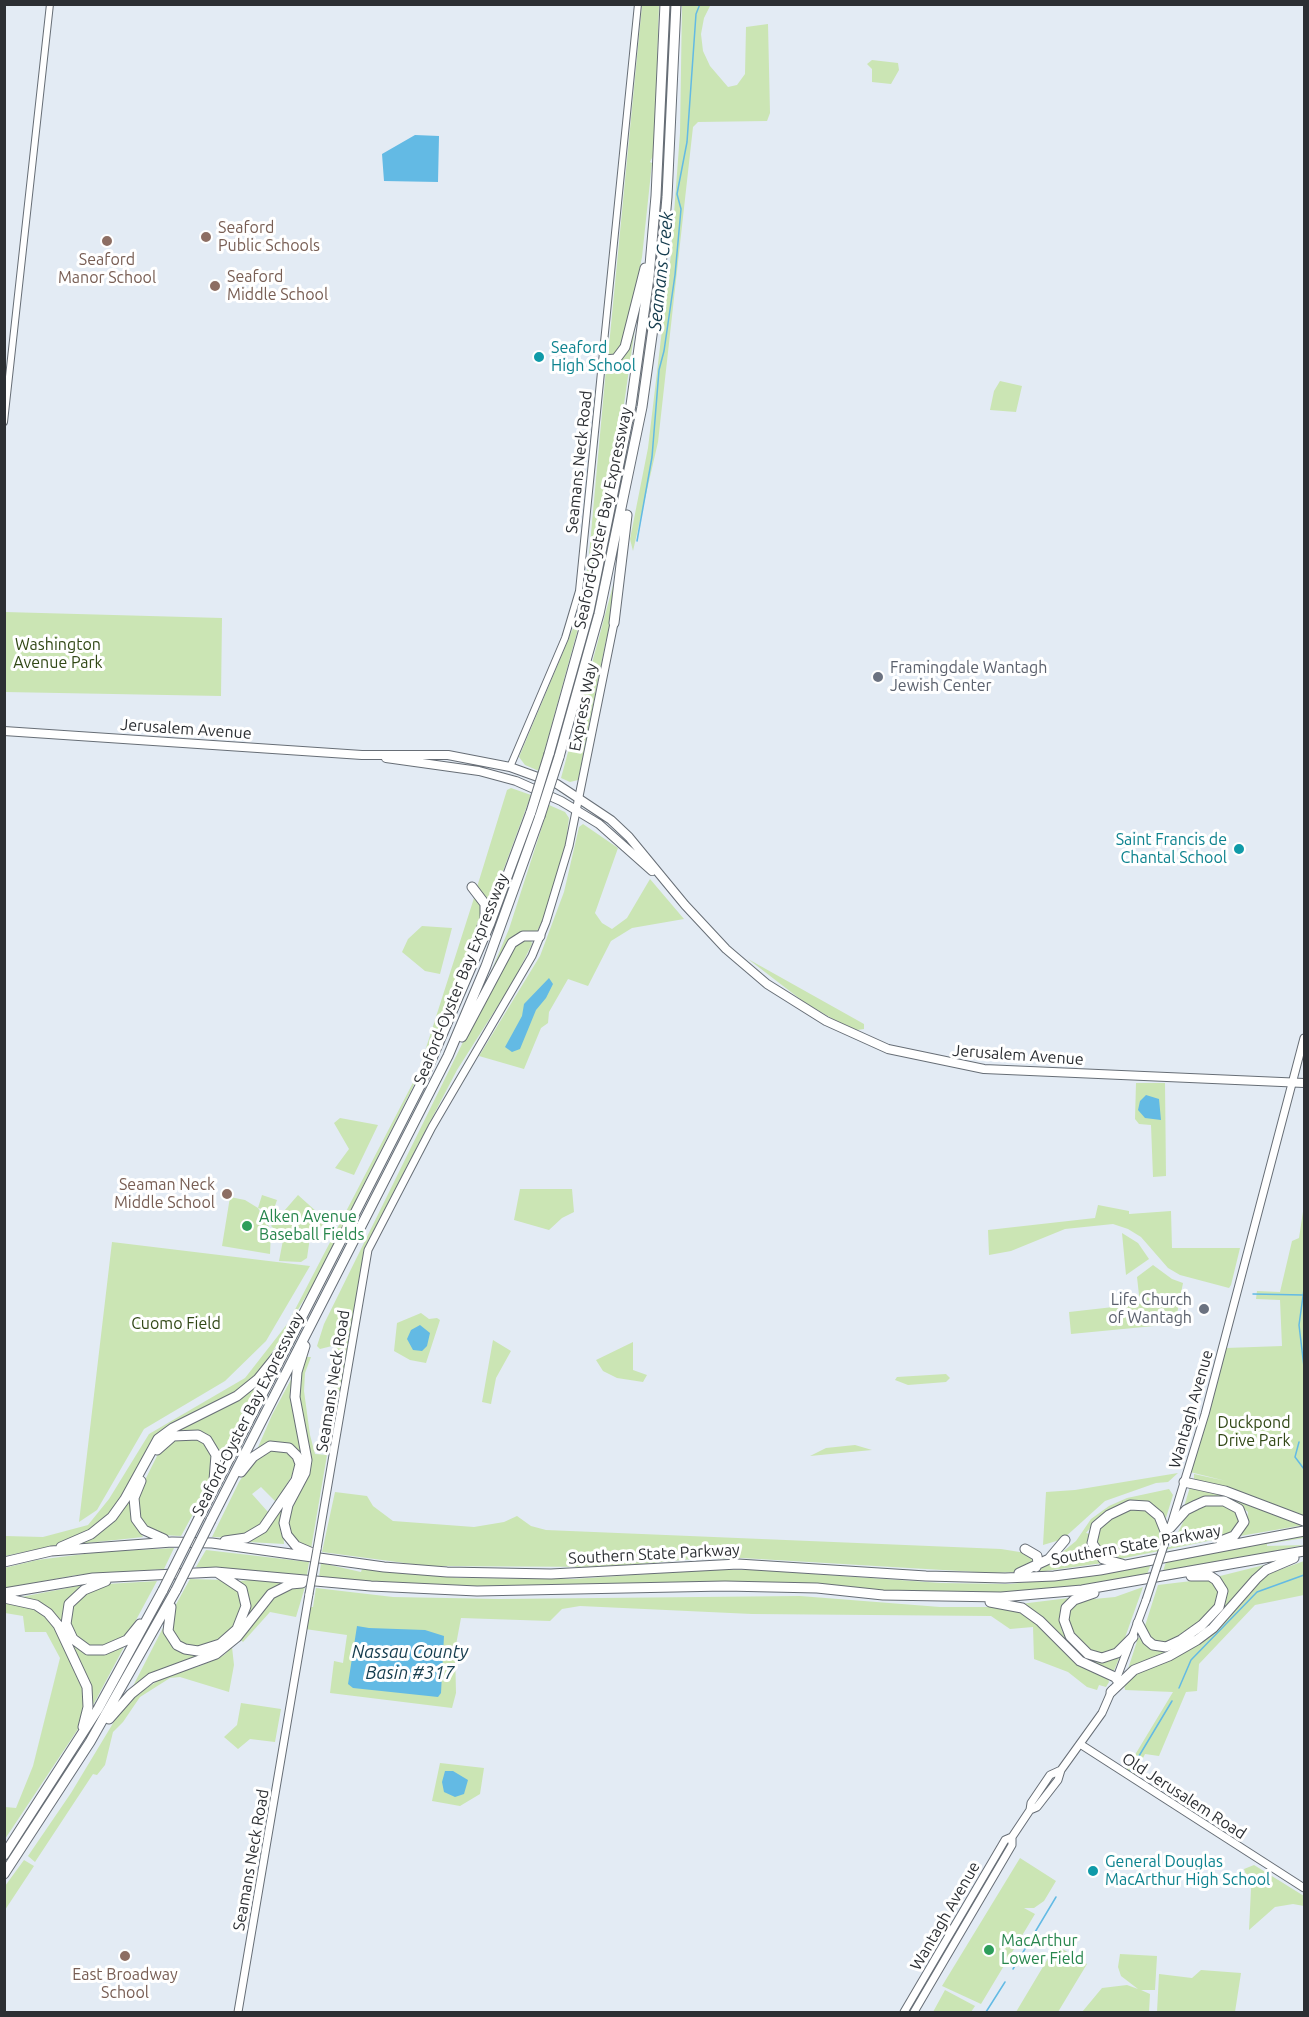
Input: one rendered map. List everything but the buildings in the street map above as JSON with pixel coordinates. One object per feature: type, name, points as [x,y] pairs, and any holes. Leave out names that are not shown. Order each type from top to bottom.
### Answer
[{"type":"highway","name":"Seaford-Oyster Bay Expressway","points":[[4,1855],[112,1686],[399,1132],[458,1002],[497,906],[531,812],[589,611],[615,496],[638,362],[653,233],[662,119],[665,4]]},
{"type":"highway","name":"Seaford-Oyster Bay Expressway","points":[[4,1874],[90,1742],[176,1590],[448,1056],[486,966],[540,816],[599,614],[634,448],[660,278],[673,120],[676,4]]},
{"type":"highway","points":[[604,360],[616,359],[625,347],[653,233]]},
{"type":"highway","points":[[614,623],[634,448]]},
{"type":"highway","points":[[458,1002],[486,911],[483,898],[472,887]]},
{"type":"highway","points":[[448,1056],[459,1043],[512,944],[523,936],[540,936]]},
{"type":"highway","points":[[51,1551],[79,1540],[103,1526],[125,1499],[158,1439],[248,1387],[272,1363],[305,1313]]},
{"type":"highway","points":[[314,1318],[296,1385],[297,1409],[306,1451],[305,1473],[288,1505],[284,1523],[287,1535],[296,1546],[326,1558]]},
{"type":"highway","points":[[172,1542],[144,1530],[136,1519],[133,1505],[136,1490],[157,1450],[163,1443],[179,1434],[198,1435],[207,1440],[216,1455],[216,1473],[199,1518]]},
{"type":"highway","points":[[211,1520],[253,1457],[270,1446],[278,1445],[288,1448],[297,1456],[299,1474],[263,1528],[246,1538],[212,1543]]},
{"type":"highway","points":[[1184,1482],[1225,1491],[1305,1521]]},
{"type":"highway","points":[[1122,1564],[1103,1558],[1092,1543],[1096,1527],[1109,1515],[1130,1505],[1147,1506],[1159,1516],[1168,1532],[1186,1510],[1205,1501],[1232,1504],[1242,1515],[1243,1527],[1234,1536],[1182,1552]]},
{"type":"highway","name":"Southern State Parkway","points":[[4,1562],[51,1551],[172,1542],[212,1543],[384,1567],[504,1574],[609,1572],[674,1566],[738,1564],[967,1578],[1005,1578],[1054,1576],[1305,1531]]},
{"type":"highway","points":[[1005,1578],[1036,1567],[1057,1552],[1065,1540]]},
{"type":"highway","points":[[1025,1549],[1037,1556],[1036,1567]]},
{"type":"highway","points":[[1111,1692],[1134,1670],[1175,1653],[1213,1628],[1247,1587],[1266,1570],[1305,1553]]},
{"type":"highway","name":"Southern State Parkway","points":[[4,1593],[66,1582],[124,1576],[216,1572],[338,1583],[477,1591],[769,1586],[883,1595],[1000,1597],[1082,1590],[1305,1553]]},
{"type":"highway","points":[[176,1590],[167,1624],[171,1638],[185,1649],[198,1651],[210,1648],[231,1636],[243,1618],[246,1606],[242,1589],[216,1572]]},
{"type":"highway","points":[[124,1576],[88,1587],[71,1602],[66,1624],[71,1636],[79,1645],[100,1651],[122,1643],[136,1631],[156,1603]]},
{"type":"highway","points":[[1138,1623],[1147,1640],[1153,1645],[1166,1647],[1196,1630],[1222,1603],[1224,1596],[1221,1585],[1210,1576],[1165,1576]]},
{"type":"highway","points":[[1133,1637],[1113,1656],[1094,1657],[1083,1650],[1070,1636],[1064,1625],[1064,1613],[1069,1605],[1080,1597],[1139,1581]]},
{"type":"highway","points":[[90,1742],[126,1699],[151,1678],[207,1658],[227,1647],[263,1602],[279,1588],[291,1584],[338,1583]]},
{"type":"highway","points":[[883,1595],[942,1601],[1000,1602],[1022,1608],[1040,1621],[1080,1661],[1117,1678]]},
{"type":"highway","points":[[4,1598],[26,1601],[41,1608],[56,1621],[65,1637],[85,1681],[88,1698],[87,1716],[75,1745]]},
{"type":"main road","name":"Express Way","points":[[580,797],[614,623]]},
{"type":"main road","name":"Jerusalem Avenue","points":[[4,730],[366,755],[448,755],[510,767],[557,784],[580,797],[632,835],[677,895]]},
{"type":"main road","name":"Jerusalem Avenue","points":[[366,755],[479,771],[516,781],[577,810],[627,847],[677,895],[688,901],[726,949],[767,984],[826,1021],[888,1049],[984,1069],[1305,1083]]},
{"type":"main road","name":"Seamans Neck Road","points":[[238,2013],[369,1250],[410,1167],[483,1036],[515,986],[540,936],[561,880],[580,797]]},
{"type":"main road","name":"Wantagh Avenue","points":[[904,2013],[1005,1840],[1012,1837],[1030,1810],[1030,1803],[1050,1775],[1061,1770],[1102,1713],[1117,1678],[1146,1600],[1184,1482],[1305,1038]]},
{"type":"main road","name":"Old Jerusalem Road","points":[[1080,1744],[1305,1888]]},
{"type":"main road","name":"Wantagh Avenue","points":[[914,2013],[1012,1845],[1012,1837]]},
{"type":"main road","points":[[982,1878],[989,1882]]},
{"type":"street","points":[[4,422],[50,4]]},
{"type":"street","name":"Seamans Neck Road","points":[[510,767],[565,638],[579,591],[638,4]]},
{"type":"green space","points":[[642,5],[659,5],[654,154],[650,162],[652,163],[642,257],[631,311],[618,357],[608,356]]},
{"type":"green space","points":[[682,5],[714,5],[710,6],[704,18],[701,34],[703,51],[710,66],[728,87],[737,85],[745,74],[746,27],[768,24],[770,113],[767,121],[698,122],[693,127],[658,442],[633,551],[630,539],[648,448],[671,254],[680,133]]},
{"type":"green space","points":[[872,60],[898,63],[899,70],[891,84],[872,82],[872,69],[867,64]]},
{"type":"green space","points":[[636,321],[621,425],[598,553],[594,557],[582,614],[539,771],[525,765],[519,757],[579,614],[588,566],[606,369],[618,362]]},
{"type":"green space","points":[[1000,381],[1022,386],[1016,412],[990,410],[994,391]]},
{"type":"green space","points":[[615,578],[613,620],[606,640],[578,780],[570,782],[561,778]]},
{"type":"green space","name":"Washington Avenue Park","points":[[5,612],[222,618],[221,696],[5,692]]},
{"type":"green space","points":[[511,788],[531,795],[489,909],[477,887],[507,790]]},
{"type":"green space","points":[[549,805],[565,812],[569,818],[565,849],[542,922],[536,933],[520,934],[487,981],[509,929]]},
{"type":"green space","points":[[583,824],[618,848],[595,913],[602,923],[612,929],[627,918],[650,879],[684,919],[632,928],[611,941],[588,986],[568,979],[549,1012],[548,1023],[541,1028],[524,1069],[479,1056],[540,956],[564,892],[579,827]]},
{"type":"green space","points":[[474,898],[481,901],[482,923],[428,1057],[314,1283],[259,1374],[232,1395],[162,1431],[120,1502],[106,1520],[89,1532],[62,1544],[5,1556],[5,1536],[43,1537],[88,1525],[109,1499],[149,1434],[245,1378],[288,1323],[418,1073]]},
{"type":"green space","points":[[422,926],[452,928],[440,974],[425,971],[402,952],[408,939]]},
{"type":"green space","points":[[525,939],[531,940],[532,944],[513,982],[457,1070],[364,1249],[348,1354],[334,1418],[335,1404],[332,1395],[338,1349],[332,1346],[320,1349],[317,1346],[324,1324],[465,1038],[514,946]]},
{"type":"green space","points":[[748,959],[864,1024],[864,1029],[857,1030],[836,1021],[804,1002]]},
{"type":"green space","points":[[1136,1083],[1165,1083],[1166,1176],[1153,1177],[1151,1125],[1139,1124],[1135,1119]]},
{"type":"green space","points":[[340,1118],[378,1125],[354,1175],[335,1168],[349,1149],[334,1123]]},
{"type":"green space","points":[[520,1189],[572,1189],[574,1212],[562,1218],[549,1230],[514,1220]]},
{"type":"green space","points":[[262,1195],[277,1200],[273,1212],[258,1208]]},
{"type":"green space","points":[[298,1195],[327,1221],[316,1232],[280,1234],[271,1226]]},
{"type":"green space","name":"Alken Avenue Baseball Fields","points":[[230,1197],[245,1200],[258,1208],[271,1230],[270,1254],[222,1246]]},
{"type":"green space","points":[[1098,1205],[1129,1211],[1129,1214],[1171,1211],[1172,1248],[1240,1248],[1231,1285],[1229,1288],[1180,1275],[1168,1268],[1141,1237],[1113,1224],[1065,1229],[1011,1251],[989,1255],[988,1230],[1095,1218]]},
{"type":"green space","name":"Duckpond Drive Park","points":[[1304,1205],[1304,1518],[1194,1480],[1194,1474],[1226,1481],[1190,1472],[1226,1348],[1282,1346],[1280,1300],[1256,1299],[1257,1291],[1280,1292],[1292,1241],[1299,1238]]},
{"type":"green space","points":[[1122,1233],[1138,1243],[1149,1259],[1126,1275]]},
{"type":"green space","points":[[284,1235],[310,1237],[307,1258],[301,1262],[279,1261]]},
{"type":"green space","name":"Cuomo Field","points":[[112,1242],[310,1266],[266,1341],[225,1381],[144,1429],[97,1510],[79,1522]]},
{"type":"green space","points":[[1153,1265],[1172,1279],[1183,1283],[1175,1324],[1071,1334],[1069,1312],[1140,1304],[1137,1277]]},
{"type":"green space","points":[[421,1313],[429,1319],[440,1320],[426,1363],[410,1360],[394,1351],[397,1323]]},
{"type":"green space","points":[[493,1340],[511,1351],[496,1378],[491,1404],[482,1402]]},
{"type":"green space","points":[[633,1342],[633,1370],[647,1375],[643,1382],[617,1378],[603,1371],[596,1360]]},
{"type":"green space","points":[[305,1357],[311,1357],[305,1373],[304,1391],[310,1435],[315,1454],[327,1455],[311,1549],[297,1544],[289,1535],[286,1522],[305,1481],[298,1406],[299,1374]]},
{"type":"green space","points":[[295,1372],[304,1458],[284,1443],[256,1452],[272,1415]]},
{"type":"green space","points":[[946,1374],[950,1378],[946,1382],[908,1385],[895,1380],[897,1377]]},
{"type":"green space","points":[[259,1383],[219,1464],[206,1435],[192,1430],[181,1431],[180,1428],[243,1397]]},
{"type":"green space","points":[[194,1437],[212,1452],[215,1474],[181,1536],[160,1535],[147,1530],[139,1519],[137,1496],[159,1452],[168,1442]]},
{"type":"green space","points":[[855,1445],[872,1450],[810,1456],[826,1448]]},
{"type":"green space","points":[[274,1448],[284,1449],[293,1455],[296,1469],[276,1502],[261,1487],[252,1494],[268,1512],[263,1525],[238,1538],[212,1537],[250,1465],[263,1452]]},
{"type":"green space","points":[[1178,1473],[1168,1482],[1156,1483],[1105,1501],[1063,1539],[1043,1545],[1046,1492],[1075,1490]]},
{"type":"green space","points":[[1190,1487],[1227,1496],[1304,1525],[1240,1536],[1246,1527],[1248,1512],[1236,1502],[1218,1497],[1199,1499],[1183,1510]]},
{"type":"green space","points":[[1169,1489],[1173,1495],[1165,1521],[1150,1505],[1150,1501],[1132,1502],[1096,1521],[1086,1533],[1090,1534],[1091,1552],[1103,1563],[1031,1573],[1045,1566],[1076,1541],[1091,1519],[1109,1506],[1127,1498]]},
{"type":"green space","points":[[335,1492],[367,1496],[373,1506],[393,1521],[474,1527],[504,1522],[517,1516],[531,1526],[546,1530],[1001,1549],[1032,1554],[1037,1560],[1016,1572],[993,1573],[742,1558],[693,1559],[610,1567],[427,1566],[322,1552]]},
{"type":"green space","points":[[126,1501],[131,1501],[134,1522],[143,1537],[78,1544]]},
{"type":"green space","points":[[1218,1504],[1231,1507],[1239,1514],[1240,1524],[1228,1537],[1115,1560],[1109,1559],[1095,1544],[1100,1525],[1133,1507],[1141,1507],[1157,1518],[1160,1537],[1157,1548],[1171,1547],[1187,1514],[1203,1505]]},
{"type":"green space","points":[[279,1510],[282,1513],[284,1544],[248,1542]]},
{"type":"green space","points":[[1304,1536],[1304,1538],[1267,1544],[1267,1546],[1304,1545],[1162,1574],[1166,1562]]},
{"type":"green space","points":[[174,1548],[164,1569],[77,1575],[5,1588],[4,1568],[37,1560],[100,1552]]},
{"type":"green space","points":[[206,1550],[309,1562],[307,1575],[196,1567]]},
{"type":"green space","points":[[1304,1561],[1304,1595],[1255,1605],[1199,1664],[1197,1691],[1186,1692],[1159,1756],[1145,1754],[1133,1778],[1124,1773],[1173,1692],[1125,1690],[1124,1684],[1135,1673],[1177,1656],[1256,1583],[1271,1573]]},
{"type":"green space","points":[[321,1563],[361,1572],[362,1569],[460,1578],[573,1579],[707,1570],[758,1570],[941,1583],[1010,1584],[1094,1575],[1151,1564],[1146,1577],[1097,1586],[1011,1594],[425,1586],[319,1577]]},
{"type":"green space","points":[[1272,1563],[1215,1621],[1173,1652],[1128,1669],[1138,1638],[1141,1637],[1157,1650],[1172,1649],[1197,1634],[1212,1620],[1225,1602],[1226,1593],[1216,1577]]},
{"type":"green space","points":[[190,1579],[225,1580],[234,1584],[244,1599],[242,1615],[225,1638],[193,1649],[181,1645],[173,1636],[169,1623],[174,1608]]},
{"type":"green space","points":[[261,1579],[285,1582],[248,1619],[248,1596],[239,1581]]},
{"type":"green space","points":[[1208,1579],[1216,1584],[1221,1601],[1202,1623],[1166,1645],[1154,1644],[1144,1629],[1158,1585]]},
{"type":"green space","points":[[157,1581],[129,1633],[117,1643],[101,1649],[85,1646],[72,1634],[68,1619],[71,1603],[80,1595],[107,1584]]},
{"type":"green space","points":[[88,1584],[82,1588],[62,1625],[21,1597]]},
{"type":"green space","points":[[305,1587],[296,1617],[270,1612],[243,1642],[240,1639],[266,1602],[285,1588]]},
{"type":"green space","points":[[1143,1587],[1122,1646],[1117,1652],[1095,1655],[1069,1631],[1068,1613],[1073,1605],[1083,1600],[1115,1597]]},
{"type":"green space","points":[[316,1588],[393,1597],[499,1599],[800,1596],[940,1607],[998,1607],[1028,1615],[1108,1678],[1109,1682],[1106,1687],[1099,1685],[1097,1690],[1087,1687],[1068,1672],[1034,1659],[1033,1627],[1010,1629],[991,1616],[752,1614],[580,1606],[562,1609],[550,1621],[461,1618],[455,1650],[456,1693],[452,1708],[330,1693],[334,1661],[343,1663],[347,1635],[305,1629],[309,1607],[313,1607]]},
{"type":"green space","points":[[1069,1598],[1060,1615],[1062,1631],[1072,1644],[1101,1661],[1120,1656],[1113,1673],[1090,1665],[1020,1604]]},
{"type":"green space","points":[[8,1602],[31,1605],[51,1618],[86,1694],[82,1723],[5,1839],[5,1807],[16,1808],[33,1766],[60,1658],[46,1632],[25,1632],[23,1616],[5,1613],[5,1604]]},
{"type":"green space","points":[[165,1624],[168,1640],[177,1651],[191,1655],[212,1652],[132,1688]]},
{"type":"green space","points":[[72,1642],[80,1648],[123,1645],[124,1647],[90,1711]]},
{"type":"green space","points":[[232,1647],[234,1665],[229,1692],[180,1677],[170,1678],[140,1697],[123,1722],[113,1732],[105,1765],[97,1775],[93,1774],[35,1862],[28,1856],[71,1793],[115,1720],[137,1694],[164,1677],[200,1666],[224,1655]]},
{"type":"green space","points":[[241,1703],[281,1709],[275,1742],[250,1739],[238,1749],[224,1737],[237,1725]]},
{"type":"green space","points":[[440,1763],[484,1768],[480,1794],[460,1806],[432,1801]]},
{"type":"green space","name":"MacArthur Lower Field","points":[[1020,1858],[1056,1881],[1044,1901],[1034,1908],[1024,1908],[1035,1914],[981,2004],[942,1986]]},
{"type":"green space","points":[[24,1860],[34,1866],[5,1910],[5,1886]]},
{"type":"green space","points":[[1254,1865],[1304,1896],[1304,1906],[1293,1904],[1275,1907],[1249,1930],[1251,1889],[1244,1869]]},
{"type":"green space","points":[[1056,1945],[1087,1964],[1058,2012],[1016,2012]]},
{"type":"green space","points":[[1120,1954],[1157,1956],[1155,1990],[1141,1990],[1150,1994],[1149,2012],[1082,2012],[1102,1988],[1127,1985],[1138,1989],[1121,1976],[1118,1967]]},
{"type":"green space","points":[[1201,1970],[1241,1973],[1235,2012],[1157,2012],[1159,1974],[1192,1978]]},
{"type":"green space","points":[[945,1990],[975,2006],[971,2012],[933,2012]]},
{"type":"water","points":[[415,135],[439,136],[438,182],[384,181],[382,154]]},
{"type":"water","points":[[549,978],[553,984],[546,998],[536,1010],[520,1049],[512,1052],[505,1047],[522,1016],[524,1004]]},
{"type":"water","points":[[1146,1095],[1159,1099],[1161,1120],[1145,1118],[1138,1110],[1140,1101]]},
{"type":"water","points":[[420,1325],[430,1333],[427,1346],[422,1351],[413,1350],[407,1339],[411,1330]]},
{"type":"water","name":"Nassau County Basin #317","points":[[357,1626],[425,1630],[444,1636],[441,1693],[438,1697],[353,1688],[348,1684]]},
{"type":"water","points":[[445,1771],[453,1771],[468,1780],[464,1794],[455,1797],[444,1792],[442,1782]]},
{"type":"waterway","name":"Seamans Creek","points":[[637,541],[652,457],[659,370],[675,275],[681,209],[677,194],[687,142],[696,14],[700,4]]},
{"type":"waterway","points":[[1304,1289],[1299,1325],[1304,1367]]},
{"type":"waterway","points":[[1253,1294],[1303,1295]]},
{"type":"waterway","points":[[1299,1442],[1295,1457],[1304,1469]]},
{"type":"waterway","points":[[1179,1688],[1191,1660],[1257,1592],[1304,1575]]},
{"type":"waterway","points":[[1130,1771],[1172,1701]]},
{"type":"waterway","points":[[1013,1969],[1056,1897]]},
{"type":"waterway","points":[[986,2012],[1005,1982]]},
{"type":"place","name":"Seaford Public Schools","points":[[206,237]]},
{"type":"place","name":"Seaford Manor School","points":[[107,241]]},
{"type":"place","name":"Seaford Middle School","points":[[215,286]]},
{"type":"place","name":"Seaford High School","points":[[539,357]]},
{"type":"place","name":"Framingdale Wantagh Jewish Center","points":[[878,677]]},
{"type":"place","name":"Saint Francis de Chantal School","points":[[1239,849]]},
{"type":"place","name":"Seaman Neck Middle School","points":[[227,1194]]},
{"type":"place","name":"Alken Avenue Baseball Fields","points":[[247,1226]]},
{"type":"place","name":"Life Church of Wantagh","points":[[1204,1309]]},
{"type":"place","name":"General Douglas MacArthur High School","points":[[1093,1871]]},
{"type":"place","name":"MacArthur Lower Field","points":[[989,1950]]},
{"type":"place","name":"East Broadway School","points":[[125,1956]]}]
